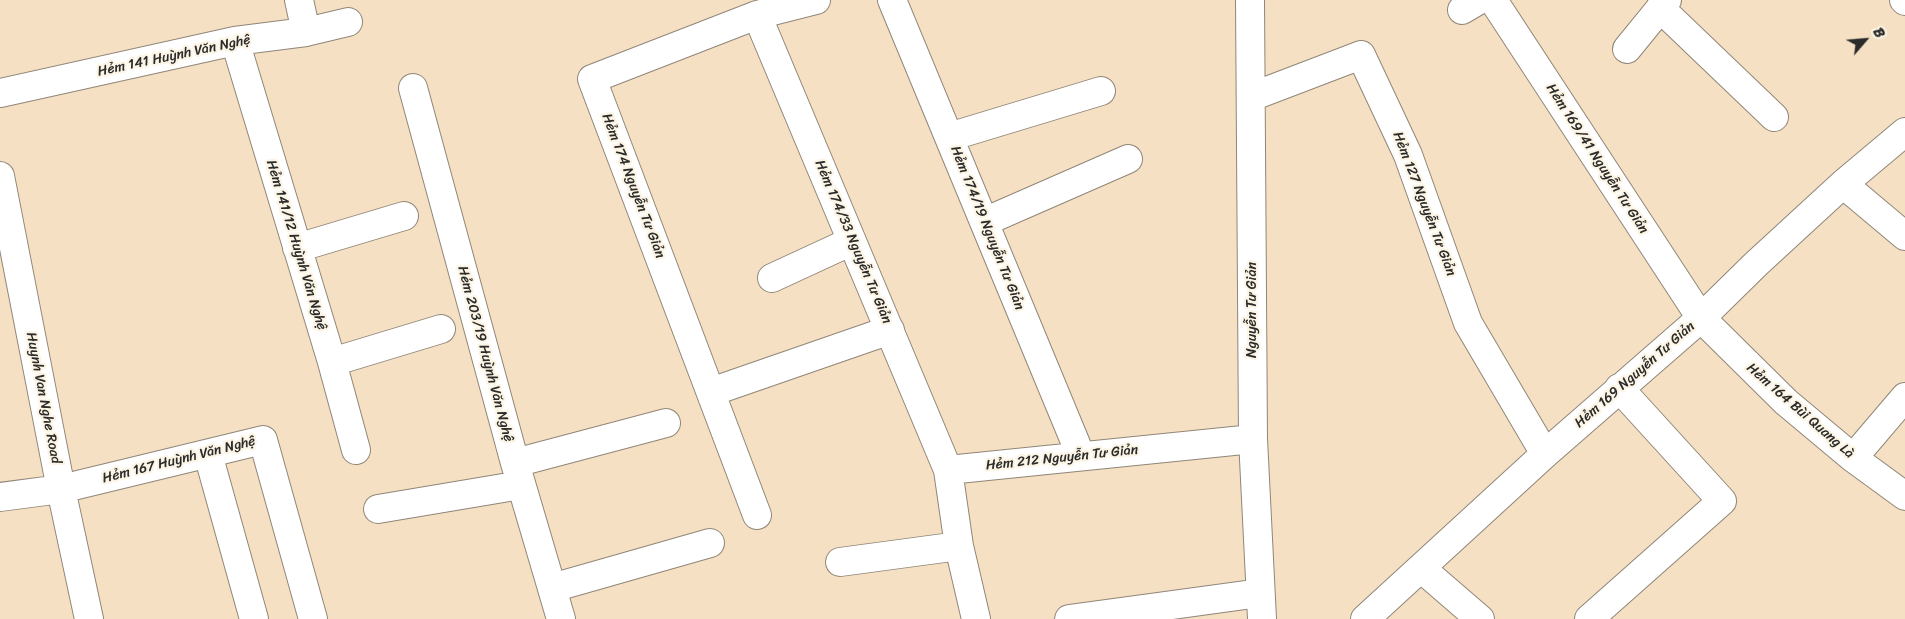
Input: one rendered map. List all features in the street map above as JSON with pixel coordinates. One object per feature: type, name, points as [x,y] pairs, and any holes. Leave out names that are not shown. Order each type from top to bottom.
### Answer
[{"type":"street","points":[[299,0],[306,32]]},
{"type":"street","name":"Hẻm 174/19 Nguyễn Tư Giản","points":[[892,0],[1081,456]]},
{"type":"street","name":"Nguyễn Tư Giản","points":[[1250,0],[1253,439],[1261,606]]},
{"type":"street","name":"Hẻm 169/41 Nguyễn Tư Giản","points":[[1493,0],[1701,318]]},
{"type":"street","name":"Hẻm 174 Nguyễn Tư Giản","points":[[757,515],[592,79],[757,15],[806,1]]},
{"type":"street","points":[[1627,49],[1664,4],[1774,117]]},
{"type":"street","name":"Hẻm 174/33 Nguyễn Tư Giản","points":[[757,15],[948,470]]},
{"type":"street","name":"Hẻm 141 Huỳnh Văn Nghệ","points":[[0,93],[235,41],[306,32],[348,22]]},
{"type":"street","name":"Hẻm 141/12 Huỳnh Văn Nghệ","points":[[235,41],[332,362],[356,450]]},
{"type":"street","name":"Hẻm 127 Nguyễn Tư Giản","points":[[1251,97],[1361,55],[1408,156],[1468,323],[1545,454]]},
{"type":"street","name":"Hẻm 203/19 Huỳnh Văn Nghệ","points":[[413,88],[518,474],[561,619]]},
{"type":"street","points":[[949,137],[1101,91]]},
{"type":"street","name":"Hẻm 169 Nguyễn Tư Giản","points":[[1365,619],[1422,569],[1545,454],[1701,318],[1756,264],[1844,184],[1905,132]]},
{"type":"street","points":[[984,222],[1128,159]]},
{"type":"street","name":"Huynh Van Nghe Road","points":[[0,176],[61,489],[89,619]]},
{"type":"street","points":[[1844,184],[1905,236]]},
{"type":"street","points":[[297,248],[404,216]]},
{"type":"street","points":[[772,278],[852,241]]},
{"type":"street","name":"Hẻm 164 Bùi Quang Là","points":[[1701,318],[1786,402],[1853,458],[1905,496]]},
{"type":"street","points":[[332,362],[441,329]]},
{"type":"street","points":[[711,392],[890,330]]},
{"type":"street","points":[[1589,619],[1722,501],[1619,388]]},
{"type":"street","points":[[1853,458],[1905,397]]},
{"type":"street","points":[[378,509],[518,474],[666,424]]},
{"type":"street","name":"Hẻm 212 Nguyễn Tư Giản","points":[[948,470],[1253,439]]},
{"type":"street","name":"Hẻm 167 Huỳnh Văn Nghệ","points":[[0,497],[61,489],[264,440],[313,619]]},
{"type":"street","points":[[208,454],[254,619]]},
{"type":"street","points":[[948,470],[959,546],[976,619]]},
{"type":"street","points":[[552,588],[710,543]]},
{"type":"street","points":[[840,562],[959,546]]},
{"type":"street","points":[[1422,569],[1480,619]]},
{"type":"street","points":[[1069,619],[1261,606]]}]
